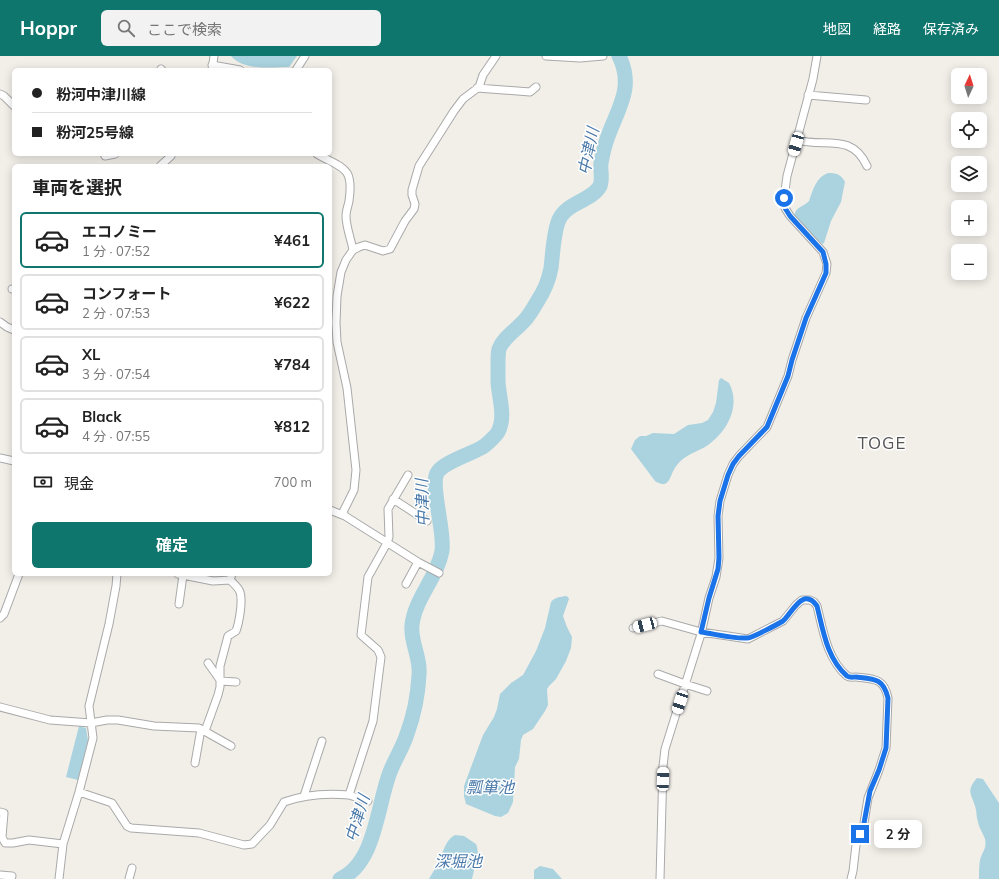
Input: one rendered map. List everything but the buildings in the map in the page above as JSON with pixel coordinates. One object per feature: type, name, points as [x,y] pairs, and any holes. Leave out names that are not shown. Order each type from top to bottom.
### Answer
[{"type":"street","points":[[211,68],[214,56]]},
{"type":"street","points":[[297,68],[305,56]]},
{"type":"street","points":[[345,516],[343,512],[354,490],[356,464],[347,388],[337,342],[336,323],[341,272],[346,260],[353,250],[366,245],[382,251],[390,249],[414,209],[415,204],[412,190],[418,166],[454,111],[477,88],[488,67],[496,56]]},
{"type":"street","points":[[546,56],[566,58],[603,56]]},
{"type":"street","points":[[660,879],[665,749],[701,632],[718,569],[718,516],[720,501],[733,464],[767,427],[788,376],[806,318],[826,273],[826,264],[823,252],[795,223],[785,208],[784,198],[785,187],[813,79],[817,56]]},
{"type":"street","points":[[477,88],[530,92],[536,87]]},
{"type":"street","points":[[0,94],[12,104]]},
{"type":"street","points":[[808,95],[866,100]]},
{"type":"street","points":[[797,140],[805,142],[835,142],[849,146],[860,153],[867,166]]},
{"type":"street","points":[[162,164],[171,156]]},
{"type":"street","points":[[321,156],[343,168],[349,176],[351,182],[346,215],[353,250]]},
{"type":"street","points":[[0,322],[12,329]]},
{"type":"street","points":[[0,458],[12,461]]},
{"type":"street","points":[[349,795],[373,721],[381,657],[378,650],[361,635],[368,577],[389,537],[388,509],[408,475]]},
{"type":"street","points":[[393,499],[427,521]]},
{"type":"street","points":[[332,511],[345,516],[387,543],[439,573]]},
{"type":"street","points":[[406,584],[419,562]]},
{"type":"street","points":[[0,618],[4,614],[18,576]]},
{"type":"street","points":[[59,879],[63,844],[79,792],[93,738],[89,706],[109,624],[117,576]]},
{"type":"street","points":[[179,604],[180,576]]},
{"type":"street","points":[[191,576],[214,578],[231,577],[240,594],[241,604],[236,631],[228,636],[220,666],[218,695],[203,730],[195,763]]},
{"type":"street","points":[[633,628],[662,621],[701,632],[748,639],[783,620],[802,600],[810,600],[814,602],[817,606],[827,645],[842,670],[850,677],[877,680],[883,684],[888,698],[886,748],[868,798],[864,823],[856,844],[854,871],[851,879]]},
{"type":"street","points":[[208,663],[220,680],[236,682]]},
{"type":"street","points":[[658,674],[707,691]]},
{"type":"street","points":[[0,707],[50,720],[91,723],[107,720],[118,720],[154,726],[203,730],[231,746]]},
{"type":"street","points":[[304,796],[322,741]]},
{"type":"street","points":[[79,792],[112,803],[127,826],[131,828],[199,833],[244,845],[252,844],[258,839],[270,825],[284,802],[304,796],[314,795],[349,795],[368,801]]},
{"type":"street","points":[[0,812],[4,813],[2,837],[6,843],[29,840],[63,844]]},
{"type":"street","points":[[129,879],[132,868]]},
{"type":"street","points":[[0,875],[12,876],[11,879]]},
{"type":"water","points":[[231,56],[297,56],[289,67],[258,67],[243,64]]},
{"type":"water","points":[[828,173],[838,174],[845,182],[841,202],[831,221],[824,243],[822,244],[799,222],[794,215],[798,208],[809,201],[818,181]]},
{"type":"water","points":[[721,378],[729,383],[734,400],[733,409],[727,425],[708,445],[680,461],[667,483],[660,484],[655,481],[631,449],[635,440],[640,436],[646,436],[653,433],[674,434],[688,425],[702,423],[708,420],[716,403],[719,380]]},
{"type":"water","name":"瓢箪池","points":[[566,596],[569,599],[563,616],[572,637],[571,648],[556,679],[547,689],[548,705],[545,711],[533,729],[523,735],[521,740],[519,759],[515,767],[513,802],[508,813],[501,817],[495,816],[466,804],[464,786],[483,735],[494,717],[500,694],[511,683],[523,675],[536,651],[545,628],[551,602],[556,598]]},
{"type":"water","points":[[79,726],[86,728],[88,740],[78,780],[66,777]]},
{"type":"water","points":[[977,778],[983,779],[999,803],[999,879],[979,879],[980,860],[985,848],[985,839],[977,818],[976,808],[970,792],[971,786]]},
{"type":"water","name":"深堀池","points":[[455,835],[464,836],[476,844],[478,853],[472,879],[429,879],[439,862],[447,843]]},
{"type":"water","points":[[540,866],[553,869],[562,879],[534,879],[534,870]]},
{"type":"waterway","name":"中津川","points":[[340,879],[352,871],[361,860],[368,847],[374,832],[390,772],[405,739],[414,712],[418,690],[419,668],[412,625],[417,606],[436,570],[442,551],[442,532],[435,488],[437,473],[450,462],[484,446],[498,432],[502,420],[498,382],[499,349],[507,338],[528,317],[544,290],[551,268],[555,233],[561,215],[572,206],[591,196],[600,186],[601,163],[604,149],[624,92],[624,69],[619,56]]},
{"type":"district","name":"TOGE","points":[[882,443]]},
{"type":"route","points":[[784,198],[785,208],[795,223],[823,252],[826,259],[826,273],[806,318],[788,376],[767,427],[739,456],[728,475],[720,501],[718,516],[718,569],[701,632],[748,639],[783,620],[802,600],[810,600],[817,606],[824,638],[836,662],[842,670],[850,677],[870,678],[883,684],[888,698],[886,748],[870,791],[864,823],[860,834]]}]
